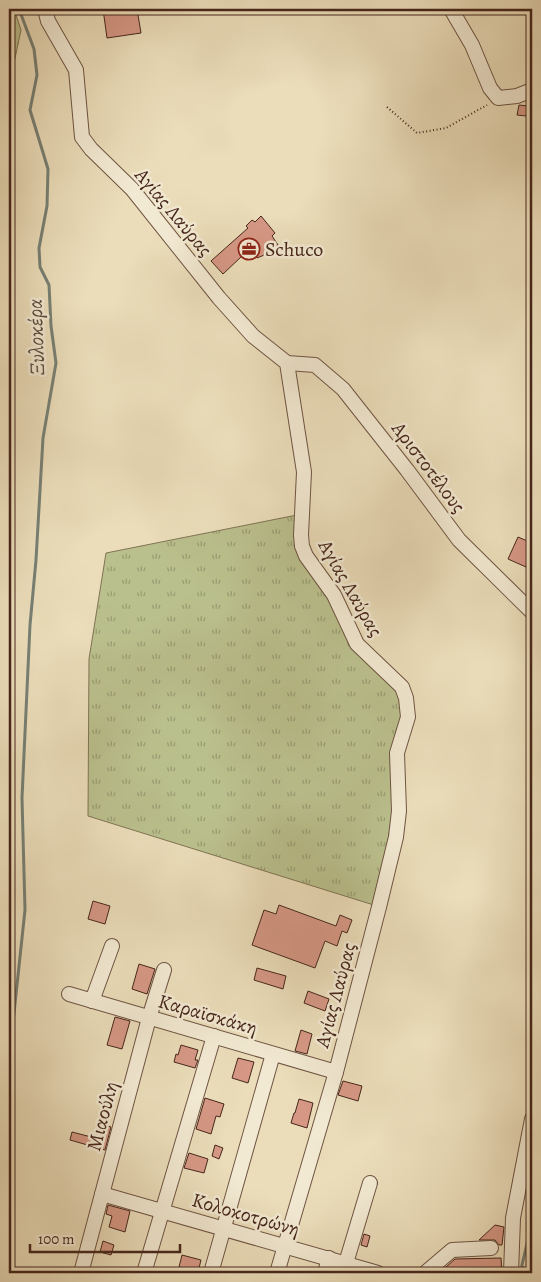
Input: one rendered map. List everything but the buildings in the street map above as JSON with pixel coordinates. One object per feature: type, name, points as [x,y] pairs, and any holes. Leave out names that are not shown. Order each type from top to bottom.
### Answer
[{"type":"street","name":"Αγίας Λαύρας","points":[[45,9],[48,21],[76,70],[82,137],[91,150],[132,189],[219,298],[253,336],[287,363],[304,472],[302,546],[306,556],[334,595],[357,644],[402,687],[406,698],[408,717],[397,753],[399,811],[396,837],[336,1072],[278,1273]]},
{"type":"street","points":[[451,9],[472,45],[490,88],[498,98],[516,96],[532,90]]},
{"type":"street","name":"Αριστοτέλους","points":[[287,363],[315,364],[343,389],[460,540],[532,612]]},
{"type":"street","points":[[92,1001],[112,946]]},
{"type":"street","name":"Μιαούλη","points":[[81,1273],[149,1018],[164,970]]},
{"type":"street","name":"Καραϊσκάκη","points":[[69,994],[336,1072]]},
{"type":"street","points":[[144,1273],[214,1036]]},
{"type":"street","points":[[211,1273],[273,1054]]},
{"type":"street","points":[[511,1273],[513,1218],[532,1119]]},
{"type":"street","points":[[346,1264],[370,1184]]},
{"type":"street","name":"Κολοκοτρώνη","points":[[102,1194],[378,1273]]},
{"type":"street","points":[[425,1273],[452,1250],[491,1248]]},
{"type":"street","points":[[325,1273],[329,1258]]},
{"type":"path","points":[[387,107],[418,134],[446,128],[498,98]]},
{"type":"green space","points":[[9,9],[14,9],[21,30],[14,63],[11,98],[9,95]]},
{"type":"green space","points":[[297,515],[297,549],[402,699],[404,714],[393,810],[377,906],[88,816],[89,659],[106,553]]},
{"type":"waterway","name":"Ξυλοκέρα","points":[[9,1060],[25,910],[22,798],[30,625],[43,438],[56,363],[51,326],[49,285],[40,267],[39,248],[47,206],[48,169],[30,110],[37,75],[34,49],[19,9]]},
{"type":"waterway","points":[[522,1273],[522,1265],[532,1222]]},
{"type":"place","name":"Schuco","points":[[249,249]]}]
